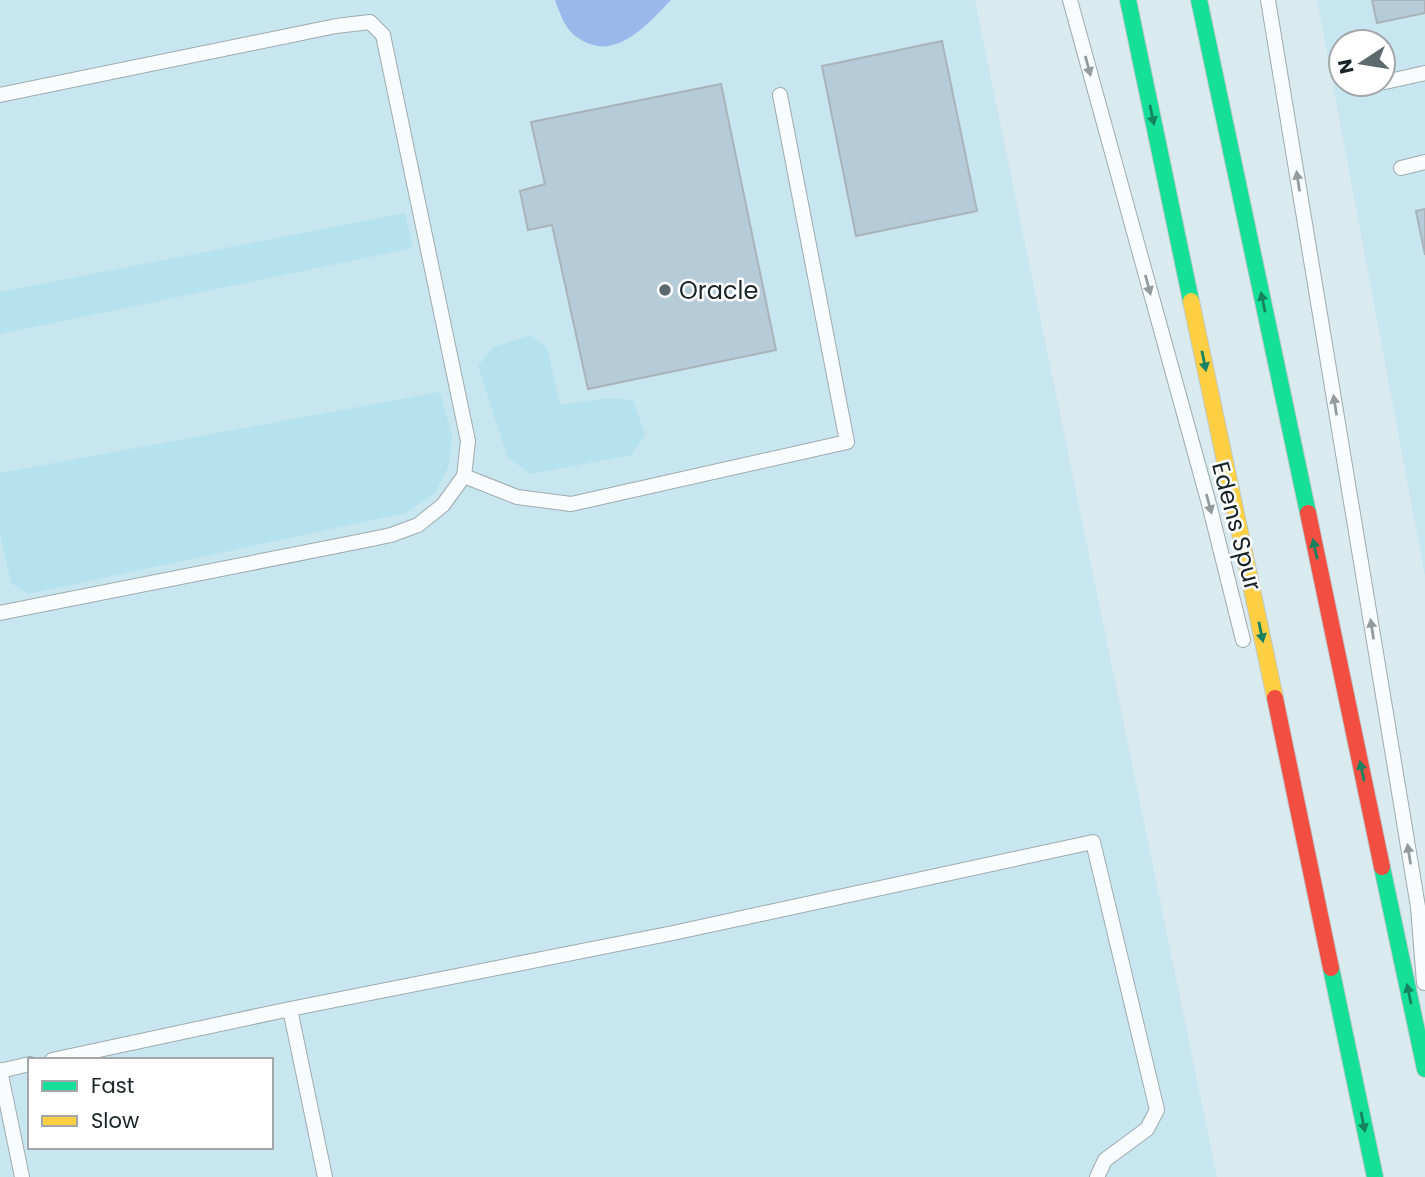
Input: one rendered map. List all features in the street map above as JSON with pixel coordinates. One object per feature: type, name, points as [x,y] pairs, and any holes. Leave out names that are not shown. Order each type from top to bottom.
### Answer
[{"type":"highway","name":"Edens Spur","points":[[1128,0],[1374,1177]]},
{"type":"highway","points":[[1199,0],[1424,1061]]},
{"type":"lane","name":"Edens Spur","points":[[1069,0],[1205,491],[1246,651]]},
{"type":"lane","points":[[1268,0],[1418,907],[1425,995]]},
{"type":"lane","points":[[0,95],[336,26],[370,22],[383,35],[468,441],[464,477],[443,505],[418,526],[391,535],[0,613]]},
{"type":"lane","points":[[1397,79],[1425,73]]},
{"type":"lane","points":[[464,477],[517,497],[571,504],[847,442],[780,95]]},
{"type":"lane","points":[[1401,168],[1425,162]]},
{"type":"lane","name":"Edens Spur","points":[[1267,732],[1352,1067]]},
{"type":"lane","points":[[61,1058],[290,1009],[673,933],[1093,842],[1157,1110],[1147,1129],[1105,1160],[1097,1177]]},
{"type":"lane","points":[[290,1009],[325,1177]]},
{"type":"lane","points":[[22,1177],[0,1070],[28,1064]]},
{"type":"shaded area","points":[[0,0],[975,0],[1217,1177],[0,1177]]},
{"type":"shaded area","points":[[1317,0],[1425,0],[1425,577],[1335,98],[1397,98],[1397,28],[1327,28],[1327,53]]},
{"type":"shaded area","points":[[405,213],[413,248],[0,334],[0,292]]},
{"type":"shaded area","points":[[531,335],[547,348],[560,405],[608,398],[633,400],[645,435],[631,455],[531,474],[508,458],[478,366],[493,347]]},
{"type":"shaded area","points":[[440,392],[452,436],[449,466],[435,493],[406,513],[28,594],[11,583],[0,533],[0,473]]},
{"type":"water","points":[[555,0],[671,0],[635,34],[613,45],[602,46],[576,37],[564,21]]},
{"type":"building","points":[[1372,0],[1425,0],[1425,13],[1377,23]]},
{"type":"building","points":[[942,41],[977,211],[856,236],[822,66]]},
{"type":"building","name":"Oracle","points":[[721,84],[776,350],[588,389],[552,225],[528,230],[520,191],[545,184],[531,122]]},
{"type":"building","points":[[1425,209],[1425,255],[1416,211]]},
{"type":"traffic: fast","points":[[1128,0],[1191,301]]},
{"type":"traffic: fast","points":[[1199,0],[1308,513]]},
{"type":"traffic: fast","points":[[1382,867],[1425,1069]]},
{"type":"traffic: fast","points":[[1331,968],[1375,1177]]},
{"type":"traffic: slow","points":[[1191,301],[1275,698]]},
{"type":"traffic: jam","points":[[1308,513],[1382,867]]},
{"type":"traffic: jam","points":[[1275,698],[1331,968]]},
{"type":"place","name":"Oracle","points":[[665,290]]}]
